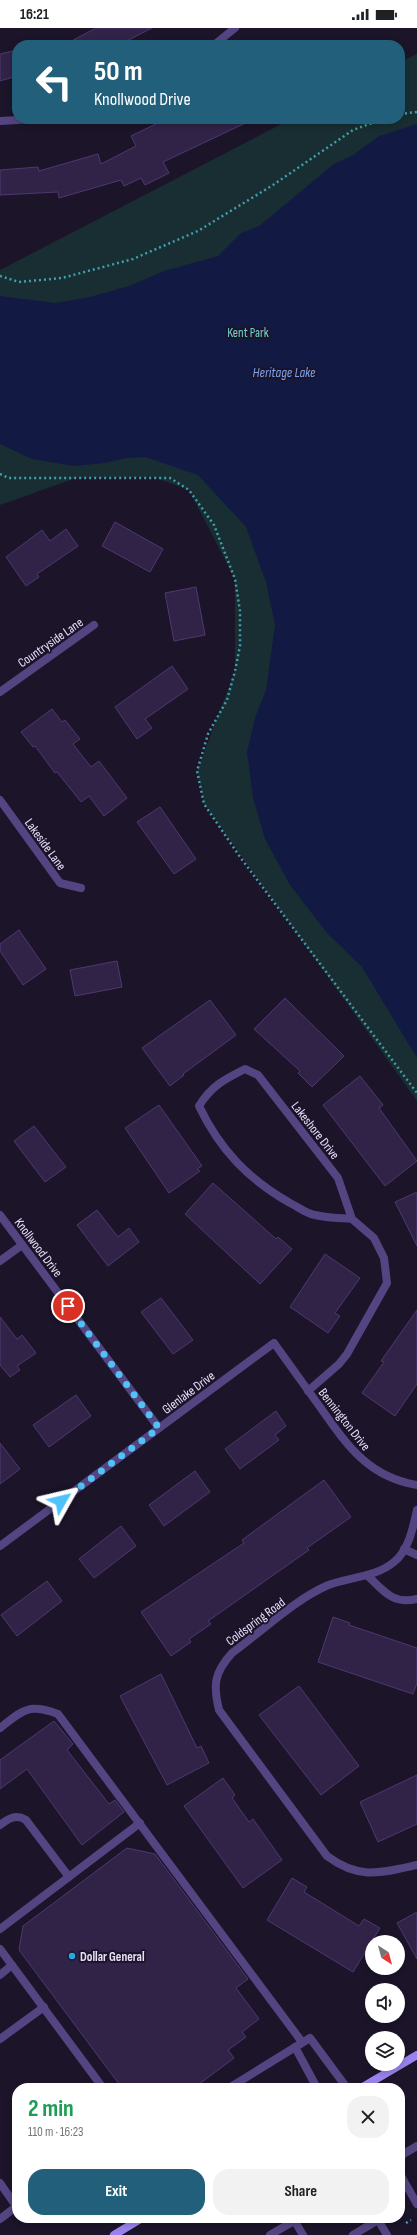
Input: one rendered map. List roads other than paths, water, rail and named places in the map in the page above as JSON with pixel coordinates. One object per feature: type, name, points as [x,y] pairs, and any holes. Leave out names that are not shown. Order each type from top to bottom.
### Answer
[{"type":"main road","points":[[369,2083],[417,2055]]},
{"type":"main road","points":[[114,2235],[134,2223]]},
{"type":"street","points":[[220,40],[235,28]]},
{"type":"street","points":[[0,121],[12,120]]},
{"type":"street","name":"Countryside Lane","points":[[0,692],[94,625]]},
{"type":"street","name":"Lakeside Lane","points":[[0,800],[60,883],[81,888]]},
{"type":"street","name":"Lakeshore Drive","points":[[245,1069],[258,1075],[338,1178],[352,1219],[314,1215],[273,1193],[252,1179],[234,1161],[222,1146],[199,1106],[206,1093],[220,1080],[245,1069]]},
{"type":"street","name":"Knollwood Drive","points":[[0,1215],[159,1428]]},
{"type":"street","points":[[308,1391],[339,1364],[347,1354],[387,1283],[386,1267],[379,1247],[374,1238],[352,1219]]},
{"type":"street","points":[[0,1261],[22,1245]]},
{"type":"street","name":"Bennington Drive","points":[[274,1343],[344,1441],[360,1458],[392,1479],[417,1485]]},
{"type":"street","name":"Glenlake Drive","points":[[0,1546],[274,1343]]},
{"type":"street","name":"Coldspring Road","points":[[417,1510],[404,1550],[394,1562],[367,1575],[327,1586],[312,1594],[232,1653],[223,1662],[215,1679],[215,1696],[219,1710],[327,1856],[344,1866],[363,1874],[389,1871],[417,1865]]},
{"type":"street","points":[[404,1550],[417,1555]]},
{"type":"street","points":[[367,1575],[392,1599],[406,1600],[417,1598]]},
{"type":"street","points":[[0,1728],[24,1709],[44,1709],[58,1714],[302,2042],[342,2083]]},
{"type":"street","points":[[0,1825],[10,1817],[20,1816],[26,1820],[69,1877]]},
{"type":"street","points":[[0,1929],[140,1823]]},
{"type":"street","points":[[0,1949],[99,2083]]},
{"type":"street","points":[[0,1975],[12,1965]]},
{"type":"street","points":[[0,2039],[44,2007]]},
{"type":"street","points":[[237,2083],[302,2042]]},
{"type":"street","points":[[302,2042],[315,2083]]},
{"type":"street","points":[[405,2153],[417,2146]]},
{"type":"street","points":[[0,2183],[12,2199]]},
{"type":"street","points":[[405,2183],[417,2204]]},
{"type":"street","points":[[0,2219],[12,2210]]},
{"type":"street","points":[[270,2235],[290,2223]]},
{"type":"street","points":[[298,2223],[303,2235]]},
{"type":"street","points":[[353,2235],[371,2223]]},
{"type":"street","points":[[380,2223],[387,2235]]},
{"type":"water","name":"Heritage Lake","points":[[417,124],[417,1058],[362,967],[327,933],[290,885],[265,839],[253,798],[247,752],[255,718],[266,690],[275,625],[266,582],[246,527],[198,475],[145,457],[126,458],[105,463],[74,466],[32,459],[0,444],[0,296],[56,303],[90,297],[129,286],[164,271],[218,256],[241,233],[259,226],[334,164],[353,155],[379,136]]},
{"type":"place","name":"Dollar General","points":[[72,1956]]},
{"type":"park label","name":"Kent Park","points":[[248,332]]}]
